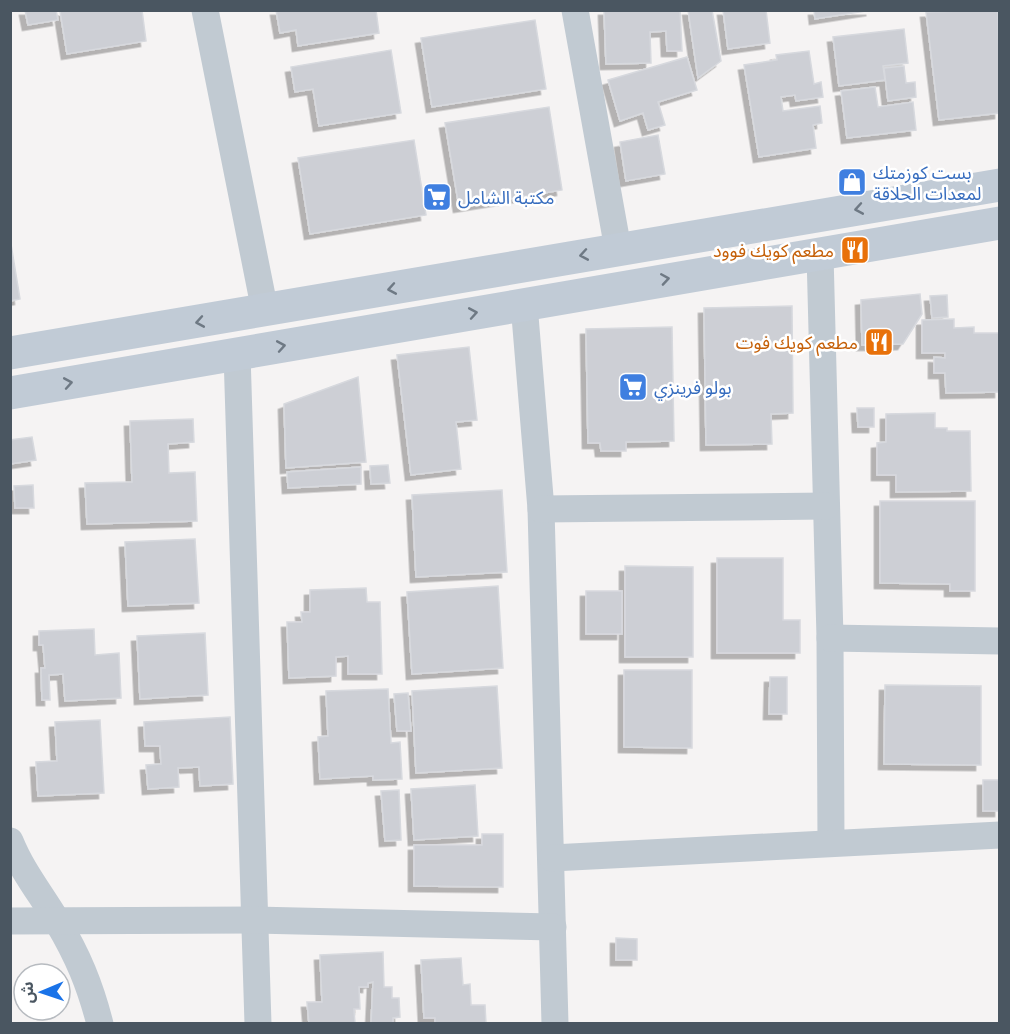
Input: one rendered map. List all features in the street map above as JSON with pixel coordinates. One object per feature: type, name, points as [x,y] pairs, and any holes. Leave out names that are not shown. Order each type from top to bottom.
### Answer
[{"type":"street","points":[[205,10],[266,311]]},
{"type":"street","points":[[575,10],[618,249]]},
{"type":"street","points":[[10,353],[999,185]]},
{"type":"street","points":[[10,393],[999,223]]},
{"type":"street","points":[[820,254],[830,638],[831,843]]},
{"type":"street","points":[[524,304],[541,509],[555,1023]]},
{"type":"street","points":[[237,354],[258,1023]]},
{"type":"street","points":[[541,509],[826,506]]},
{"type":"street","points":[[830,638],[999,641]]},
{"type":"street","points":[[552,858],[999,835]]},
{"type":"street","points":[[10,841],[25,874],[57,920],[88,980],[100,1023]]},
{"type":"street","points":[[10,921],[255,920],[553,927]]},
{"type":"building","points":[[25,10],[56,10],[58,20],[28,25]]},
{"type":"building","points":[[142,10],[146,41],[67,54],[60,11]]},
{"type":"building","points":[[276,10],[376,10],[379,33],[298,46],[296,30],[280,33]]},
{"type":"building","points":[[604,10],[680,10],[682,51],[667,51],[666,31],[650,32],[651,63],[606,64]]},
{"type":"building","points":[[688,10],[712,10],[721,61],[698,78]]},
{"type":"building","points":[[723,10],[766,10],[770,43],[728,49]]},
{"type":"building","points":[[814,10],[872,10],[815,19]]},
{"type":"building","points":[[998,10],[1000,113],[939,120],[926,12]]},
{"type":"building","points":[[535,20],[546,89],[432,107],[421,38]]},
{"type":"building","points":[[904,29],[908,63],[883,66],[885,80],[839,86],[833,37]]},
{"type":"building","points":[[391,50],[401,113],[319,126],[313,89],[295,92],[291,67]]},
{"type":"building","points":[[809,51],[814,84],[821,82],[823,97],[796,101],[795,95],[781,97],[783,111],[820,106],[822,123],[813,125],[816,148],[759,157],[744,65],[777,60],[776,55]]},
{"type":"building","points":[[687,57],[697,90],[658,102],[665,125],[648,130],[643,113],[620,121],[608,80]]},
{"type":"building","points":[[904,66],[906,83],[915,82],[916,97],[888,101],[884,68]]},
{"type":"building","points":[[875,87],[878,107],[913,102],[916,130],[847,138],[841,91]]},
{"type":"building","points":[[549,107],[562,190],[459,207],[445,123]]},
{"type":"building","points":[[658,135],[665,174],[626,181],[620,142]]},
{"type":"building","points":[[414,140],[426,215],[310,234],[298,158]]},
{"type":"building","points":[[10,238],[20,299],[10,301]]},
{"type":"building","points":[[920,294],[922,314],[903,344],[862,345],[861,300]]},
{"type":"building","points":[[947,295],[948,317],[932,318],[930,296]]},
{"type":"building","points":[[792,306],[793,413],[771,414],[772,444],[706,445],[704,308]]},
{"type":"building","points":[[954,319],[954,328],[974,327],[974,333],[999,333],[1000,392],[946,393],[945,373],[934,373],[934,357],[945,358],[945,353],[922,353],[922,320]]},
{"type":"building","points":[[672,327],[674,441],[626,442],[626,451],[601,451],[600,443],[588,443],[586,329]]},
{"type":"building","points":[[469,347],[477,420],[456,422],[461,469],[411,475],[397,355]]},
{"type":"building","points":[[358,377],[366,462],[286,468],[284,404]]},
{"type":"building","points":[[857,408],[874,408],[874,427],[858,427]]},
{"type":"building","points":[[935,413],[935,428],[947,428],[947,431],[970,431],[971,491],[896,492],[896,475],[877,475],[877,443],[886,442],[886,414]]},
{"type":"building","points":[[193,419],[194,442],[168,444],[169,473],[195,472],[197,521],[87,524],[85,483],[132,482],[130,421]]},
{"type":"building","points":[[32,437],[36,460],[10,464],[10,440]]},
{"type":"building","points":[[388,465],[390,483],[371,484],[370,466]]},
{"type":"building","points":[[361,467],[361,484],[288,488],[287,472]]},
{"type":"building","points":[[33,485],[34,508],[15,508],[14,486]]},
{"type":"building","points":[[502,490],[507,572],[416,577],[412,495]]},
{"type":"building","points":[[880,501],[975,501],[975,591],[950,591],[950,584],[880,583]]},
{"type":"building","points":[[195,539],[199,603],[128,606],[125,542]]},
{"type":"building","points":[[717,558],[783,558],[783,620],[800,620],[800,653],[717,653]]},
{"type":"building","points":[[625,566],[693,567],[693,657],[625,657]]},
{"type":"building","points":[[498,586],[503,668],[412,674],[407,592]]},
{"type":"building","points":[[366,588],[367,602],[380,602],[382,674],[348,674],[348,656],[336,657],[336,676],[289,678],[287,622],[302,622],[301,612],[310,612],[310,590]]},
{"type":"building","points":[[586,591],[622,591],[622,634],[586,634]]},
{"type":"building","points":[[94,629],[95,655],[119,653],[121,698],[65,701],[63,674],[49,675],[50,700],[42,700],[41,668],[45,668],[43,645],[39,645],[39,631]]},
{"type":"building","points":[[205,633],[208,695],[140,699],[137,636]]},
{"type":"building","points":[[624,670],[692,670],[692,748],[624,747]]},
{"type":"building","points":[[770,677],[787,677],[787,714],[769,714]]},
{"type":"building","points":[[885,685],[981,686],[981,765],[884,764]]},
{"type":"building","points":[[497,686],[502,768],[416,773],[412,691]]},
{"type":"building","points":[[388,689],[391,743],[400,742],[402,779],[373,780],[373,776],[320,779],[318,737],[328,736],[326,691]]},
{"type":"building","points":[[408,693],[411,731],[397,731],[394,694]]},
{"type":"building","points":[[230,717],[233,784],[200,786],[199,767],[178,768],[179,787],[148,789],[146,765],[161,764],[160,746],[145,746],[144,722]]},
{"type":"building","points":[[100,720],[104,793],[38,796],[36,762],[57,761],[55,722]]},
{"type":"building","points":[[983,780],[1000,780],[1000,811],[983,811]]},
{"type":"building","points":[[475,785],[478,836],[414,840],[411,789]]},
{"type":"building","points":[[399,790],[401,840],[385,841],[381,791]]},
{"type":"building","points":[[482,834],[503,834],[503,887],[414,886],[414,845],[482,845]]},
{"type":"building","points":[[616,938],[637,939],[637,960],[616,960]]},
{"type":"building","points":[[383,952],[384,987],[392,987],[392,998],[399,998],[400,1017],[393,1018],[393,1024],[371,1024],[373,982],[368,983],[368,987],[359,987],[360,1009],[354,1009],[355,1024],[309,1024],[307,1002],[322,1002],[320,955]]},
{"type":"building","points":[[461,958],[463,985],[470,984],[471,1005],[485,1005],[486,1024],[435,1024],[435,1018],[424,1018],[421,960]]},
{"type":"place","name":"بست كوزمتك لمعدات الحلاقة","points":[[852,182]]},
{"type":"place","name":"مكتبة الشامل","points":[[437,197]]},
{"type":"place","name":"مطعم كويك فوود","points":[[855,250]]},
{"type":"place","name":"مطعم كويك فوت","points":[[879,342]]},
{"type":"place","name":"بولو فرينزي","points":[[633,387]]}]
